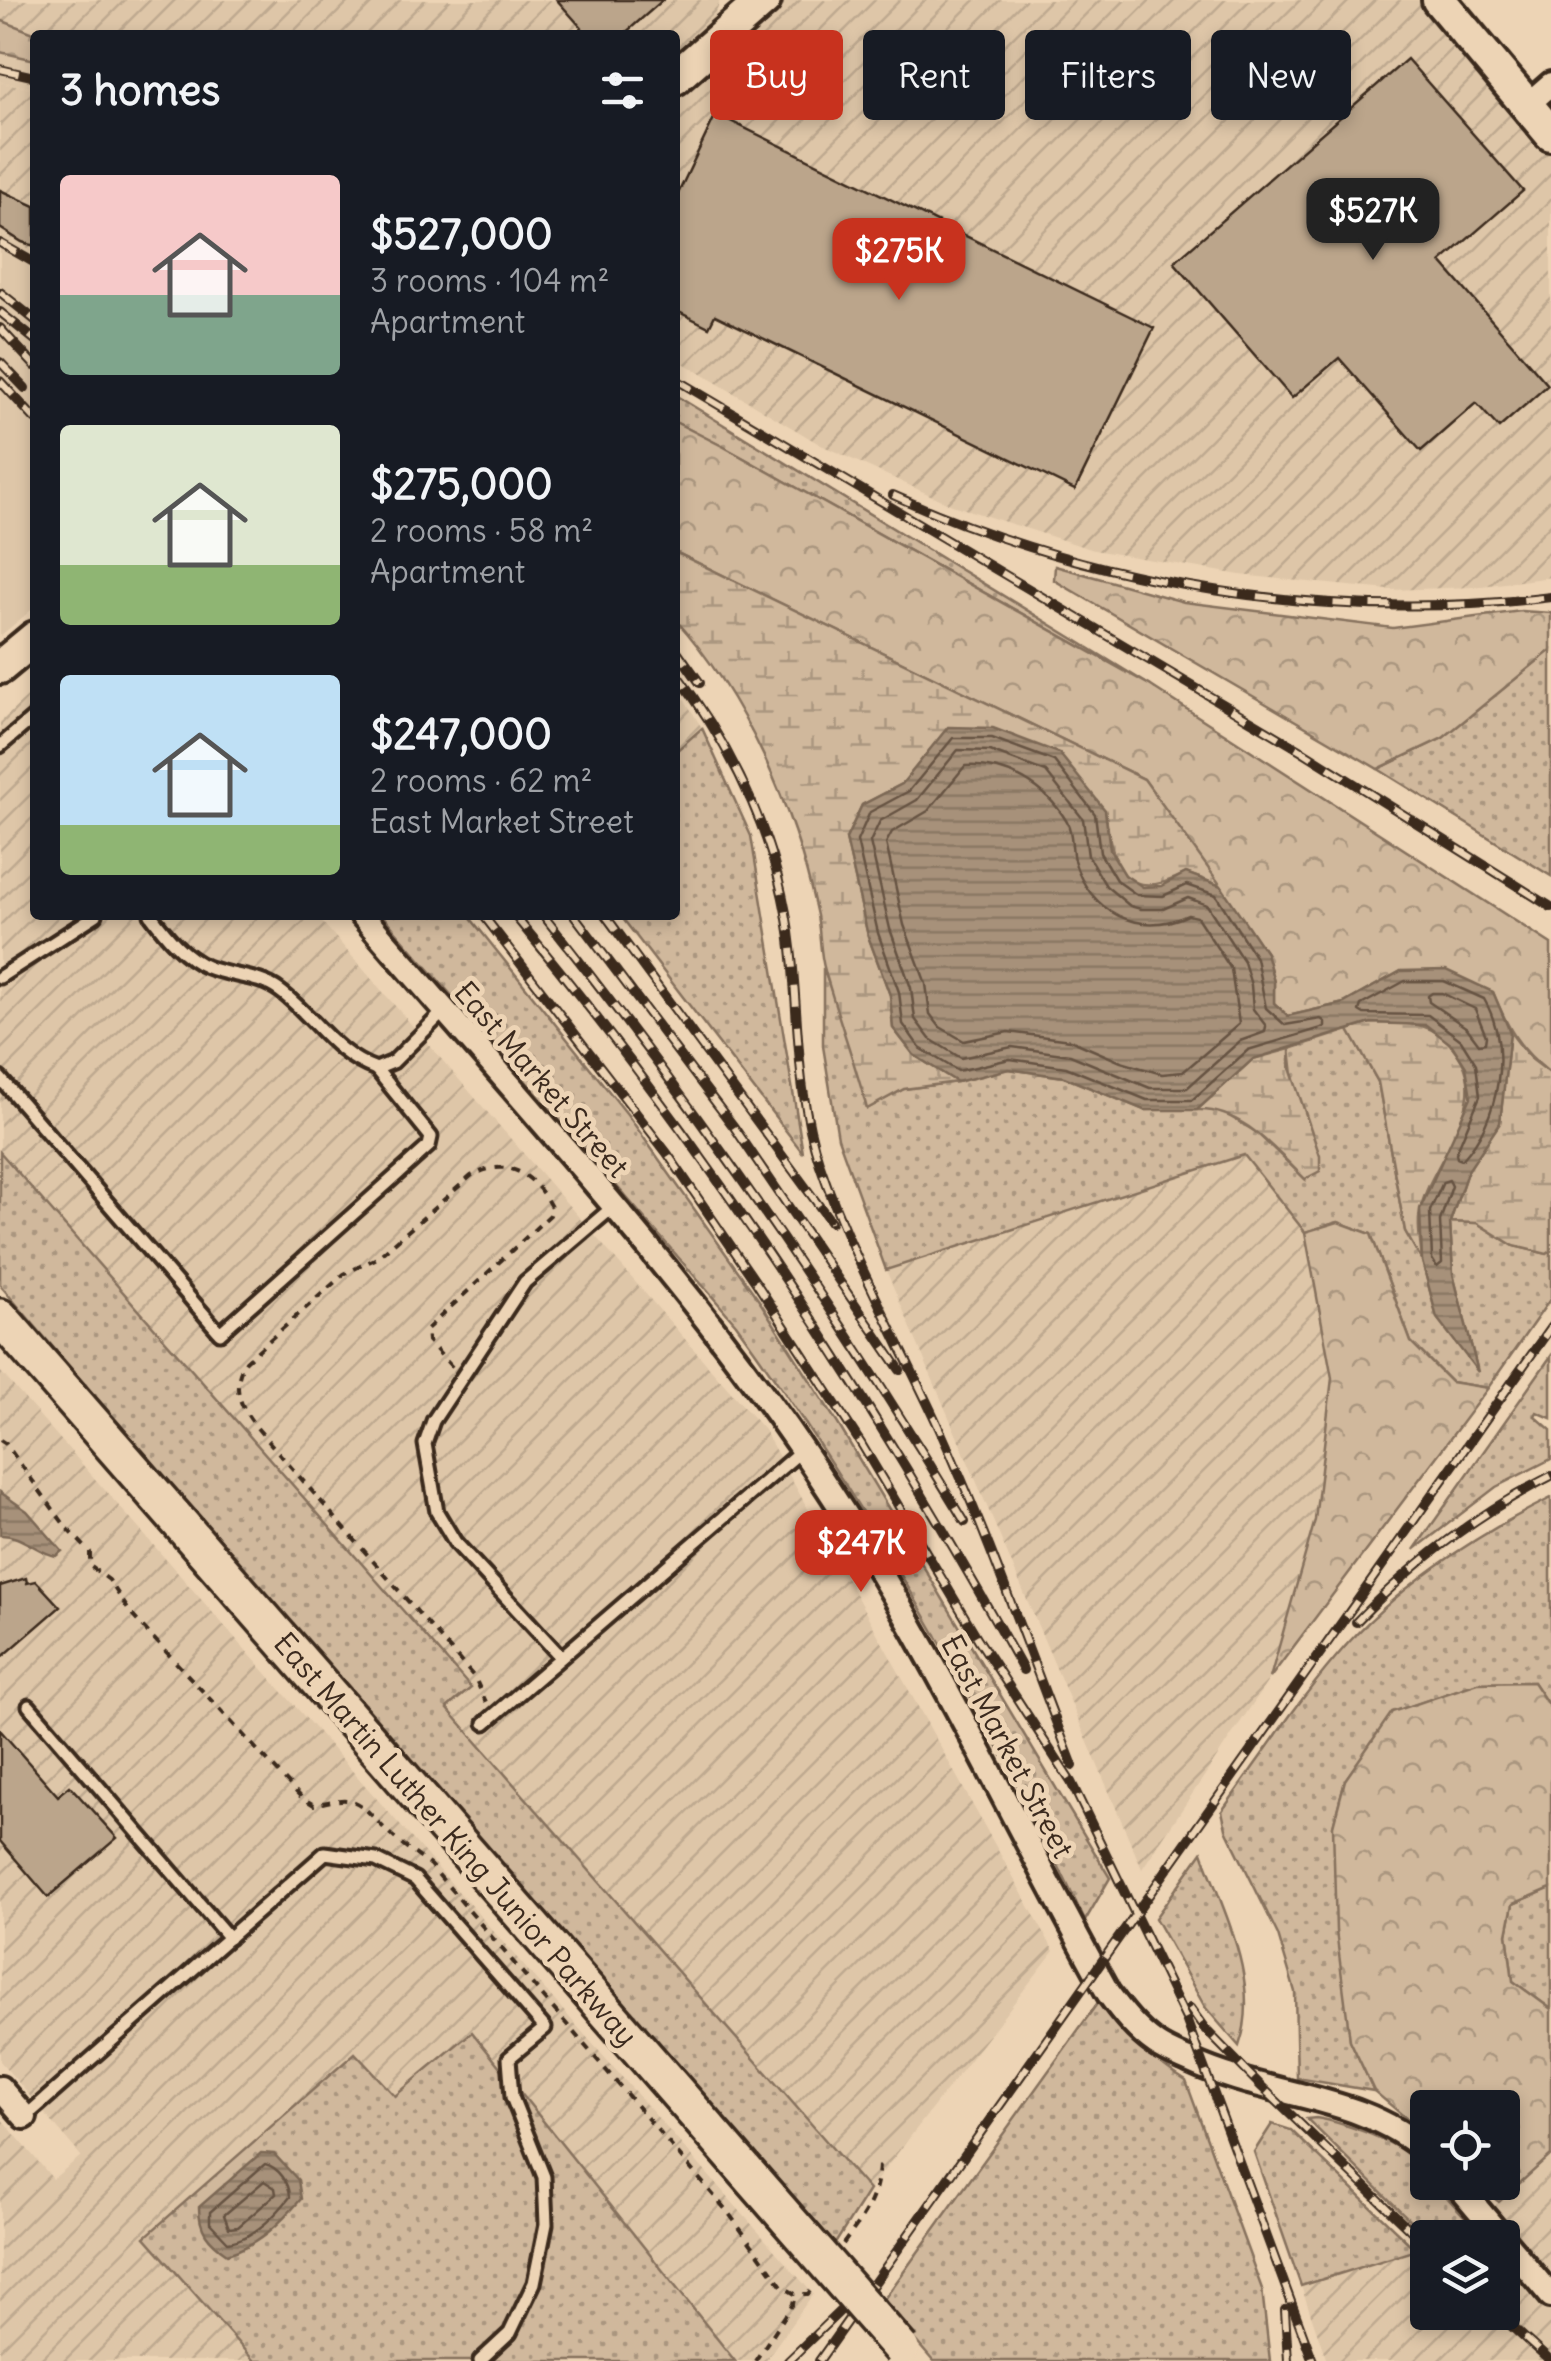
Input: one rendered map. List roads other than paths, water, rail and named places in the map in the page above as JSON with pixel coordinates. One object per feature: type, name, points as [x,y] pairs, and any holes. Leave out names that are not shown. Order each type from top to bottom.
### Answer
[{"type":"main road","name":"East Martin Luther King Junior Parkway","points":[[0,1318],[905,2355]]},
{"type":"street","points":[[1439,0],[1539,95],[1551,134]]},
{"type":"street","points":[[680,73],[752,4]]},
{"type":"street","points":[[0,668],[30,642]]},
{"type":"street","name":"East Market Street","points":[[366,920],[715,1326],[802,1450],[905,1617],[1108,1993],[1128,2020],[1158,2046],[1206,2068],[1262,2088],[1345,2105],[1392,2125],[1410,2140]]},
{"type":"street","points":[[0,2088],[25,2117]]},
{"type":"street","points":[[1470,2200],[1487,2220]]},
{"type":"street","points":[[1520,2259],[1550,2294]]},
{"type":"lane","points":[[2,741],[30,720]]},
{"type":"lane","points":[[0,976],[88,920]]},
{"type":"lane","points":[[0,1078],[220,1333],[429,1146],[431,1137],[376,1069],[352,1060],[279,990],[249,977],[205,967],[170,939],[155,920]]},
{"type":"lane","points":[[376,1069],[393,1062],[444,1011]]},
{"type":"lane","points":[[561,1658],[455,1542],[437,1512],[425,1444],[433,1421],[525,1282],[612,1207]]},
{"type":"lane","points":[[489,1719],[802,1450]]},
{"type":"lane","points":[[29,1706],[229,1938]]},
{"type":"lane","points":[[25,2117],[326,1853],[376,1860],[415,1879],[545,2028],[509,2058],[512,2097],[544,2177],[546,2224],[534,2283],[510,2333],[480,2361]]},
{"type":"water","points":[[948,727],[993,728],[1059,753],[1105,810],[1110,850],[1125,875],[1143,887],[1161,886],[1186,873],[1221,886],[1266,953],[1274,982],[1274,1003],[1288,1016],[1344,1003],[1401,971],[1446,970],[1493,992],[1510,1032],[1500,1123],[1467,1172],[1450,1222],[1453,1274],[1478,1372],[1437,1318],[1422,1261],[1420,1209],[1471,1097],[1466,1067],[1452,1045],[1426,1025],[1371,1023],[1253,1059],[1197,1110],[1144,1110],[1064,1077],[1009,1069],[957,1082],[914,1055],[893,1028],[890,995],[868,936],[846,839],[862,805],[902,784]]},
{"type":"water","points":[[0,1492],[27,1511],[62,1551],[56,1556],[15,1537],[0,1535]]},
{"type":"water","points":[[261,2153],[274,2154],[298,2180],[301,2199],[268,2232],[227,2254],[206,2234],[199,2207]]},
{"type":"railway","points":[[0,69],[30,76]]},
{"type":"railway","points":[[0,243],[30,260]]},
{"type":"railway","points":[[0,292],[30,316]]},
{"type":"railway","points":[[0,312],[30,336]]},
{"type":"railway","points":[[0,328],[30,361]]},
{"type":"railway","points":[[0,362],[25,388]]},
{"type":"railway","points":[[0,381],[30,414]]},
{"type":"railway","points":[[680,382],[1302,751],[1551,907]]},
{"type":"railway","points":[[893,495],[970,527],[1050,553],[1215,590],[1299,601],[1384,605],[1468,604],[1551,597]]},
{"type":"railway","points":[[680,655],[700,683]]},
{"type":"railway","points":[[680,679],[717,734],[752,802],[777,874],[791,948],[806,1112],[832,1199],[957,1469],[1073,1766]]},
{"type":"railway","points":[[487,920],[667,1153],[757,1284],[1071,1782],[1186,2019],[1313,2361]]},
{"type":"railway","points":[[518,920],[654,1093],[786,1280],[909,1474],[1023,1670]]},
{"type":"railway","points":[[547,920],[656,1061],[764,1211],[965,1522]]},
{"type":"railway","points":[[578,920],[734,1127],[900,1370]]},
{"type":"railway","points":[[609,920],[831,1222]]},
{"type":"railway","points":[[819,2361],[1551,1327]]},
{"type":"railway","points":[[1356,1622],[1448,1541],[1551,1476]]},
{"type":"railway","points":[[1190,2008],[1205,2029],[1262,2087],[1410,2230]]},
{"type":"railway","points":[[788,2361],[842,2309]]},
{"type":"railway","points":[[1285,2310],[1288,2361]]},
{"type":"railway","points":[[1516,2330],[1550,2361]]}]
